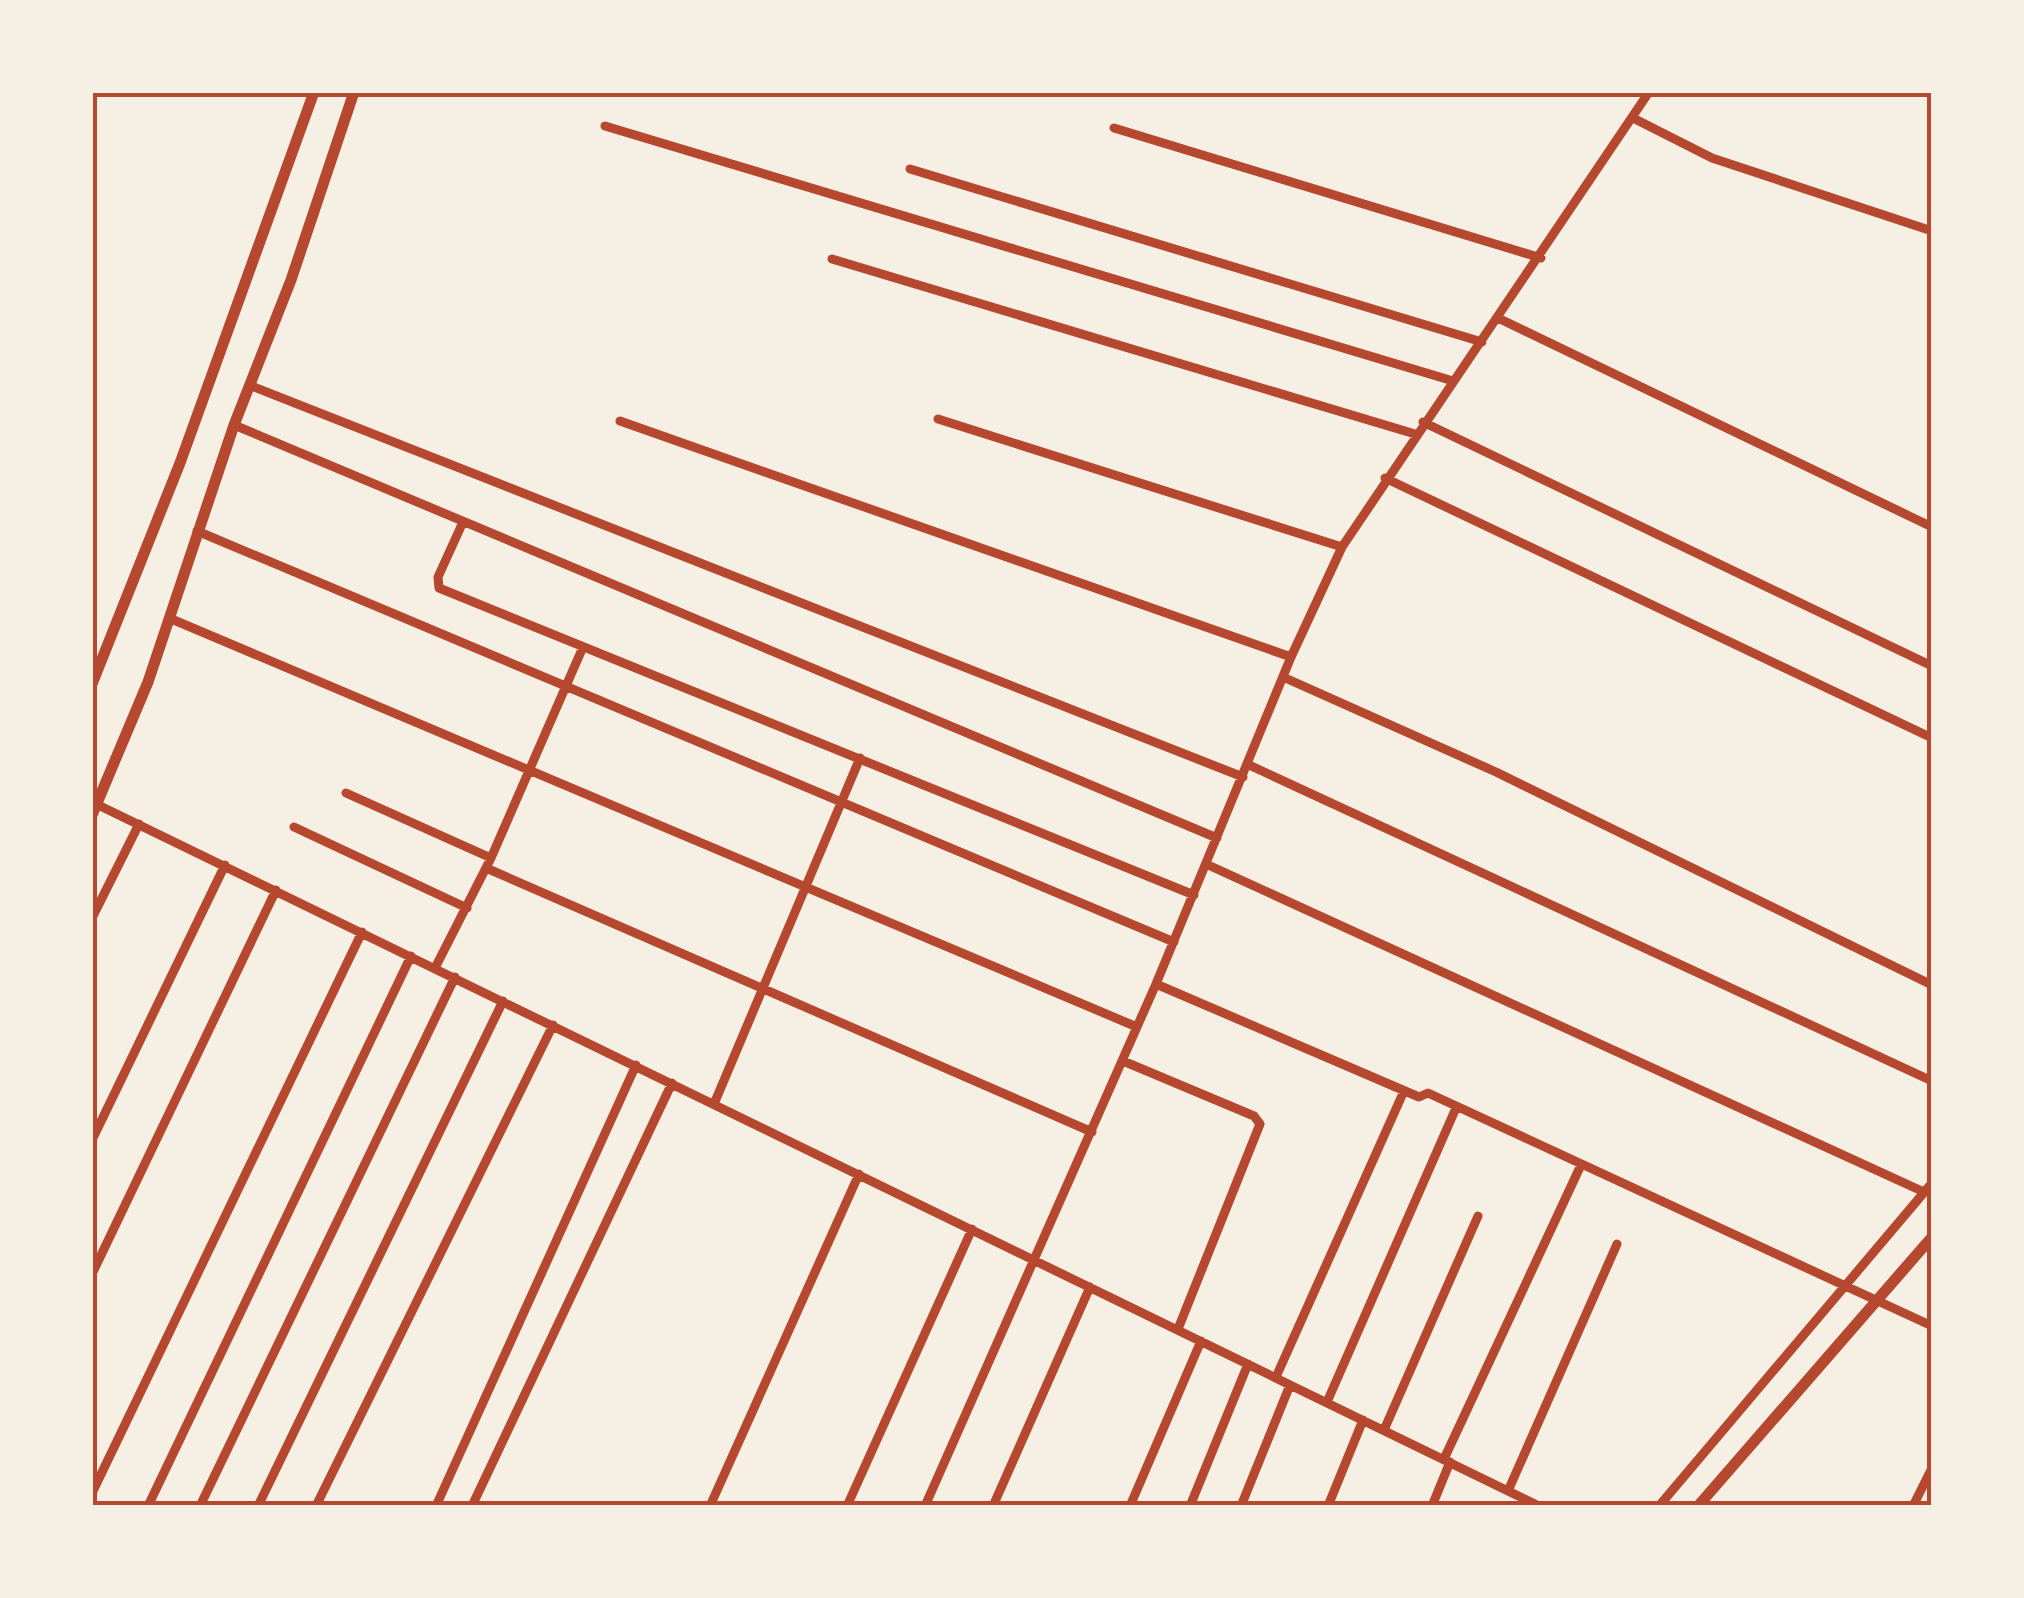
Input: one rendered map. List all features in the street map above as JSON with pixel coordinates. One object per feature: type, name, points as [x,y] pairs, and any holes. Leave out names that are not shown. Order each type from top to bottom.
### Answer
[{"type":"street","points":[[92,684],[180,463],[314,92]]},
{"type":"street","points":[[354,92],[296,266],[95,807],[276,890],[1539,1506]]},
{"type":"street","points":[[925,1506],[1138,1027],[1291,658],[1342,546],[1423,422],[1541,258],[1649,92]]},
{"type":"street","points":[[1633,118],[1712,158],[1932,231]]},
{"type":"street","points":[[605,126],[1454,381]]},
{"type":"street","points":[[1114,128],[1541,258]]},
{"type":"street","points":[[910,170],[1482,342]]},
{"type":"street","points":[[832,260],[1415,434]]},
{"type":"street","points":[[1498,318],[1932,527]]},
{"type":"street","points":[[250,385],[1244,777]]},
{"type":"street","points":[[938,419],[1342,546]]},
{"type":"street","points":[[620,421],[1291,658]]},
{"type":"street","points":[[1423,422],[1932,666]]},
{"type":"street","points":[[234,425],[1217,838]]},
{"type":"street","points":[[1385,478],[1932,738]]},
{"type":"street","points":[[463,522],[438,577],[438,588],[1194,895]]},
{"type":"street","points":[[197,531],[1174,942]]},
{"type":"street","points":[[168,618],[1138,1027]]},
{"type":"street","points":[[435,968],[532,770],[583,646]]},
{"type":"street","points":[[1283,677],[1496,772],[1932,984]]},
{"type":"street","points":[[714,1104],[860,758]]},
{"type":"street","points":[[1249,765],[1932,1081]]},
{"type":"street","points":[[346,793],[491,858]]},
{"type":"street","points":[[92,918],[139,824]]},
{"type":"street","points":[[294,827],[467,908]]},
{"type":"street","points":[[1206,864],[1924,1192]]},
{"type":"street","points":[[92,1140],[225,866]]},
{"type":"street","points":[[486,868],[1092,1132]]},
{"type":"street","points":[[92,1274],[276,890]]},
{"type":"street","points":[[92,1492],[362,932]]},
{"type":"street","points":[[148,1506],[411,956]]},
{"type":"street","points":[[200,1506],[455,978]]},
{"type":"street","points":[[1156,984],[1419,1098],[1428,1093],[1932,1326]]},
{"type":"street","points":[[258,1506],[503,1001]]},
{"type":"street","points":[[316,1506],[553,1025]]},
{"type":"street","points":[[1123,1061],[1254,1116],[1260,1124],[1178,1330]]},
{"type":"street","points":[[436,1506],[636,1066]]},
{"type":"street","points":[[472,1506],[672,1084]]},
{"type":"street","points":[[1276,1378],[1404,1091]]},
{"type":"street","points":[[1327,1402],[1456,1108]]},
{"type":"street","points":[[1432,1506],[1447,1461],[1581,1165]]},
{"type":"street","points":[[710,1506],[859,1174]]},
{"type":"street","points":[[1659,1506],[1842,1284],[1932,1183]]},
{"type":"street","points":[[1384,1430],[1478,1216]]},
{"type":"street","points":[[846,1506],[972,1229]]},
{"type":"street","points":[[1698,1506],[1932,1237]]},
{"type":"street","points":[[1508,1490],[1617,1244]]},
{"type":"street","points":[[993,1506],[1090,1287]]},
{"type":"street","points":[[1130,1506],[1201,1341]]},
{"type":"street","points":[[1190,1506],[1248,1364]]},
{"type":"street","points":[[1242,1506],[1290,1385]]},
{"type":"street","points":[[1328,1506],[1363,1420]]},
{"type":"street","points":[[1913,1506],[1932,1468]]}]
